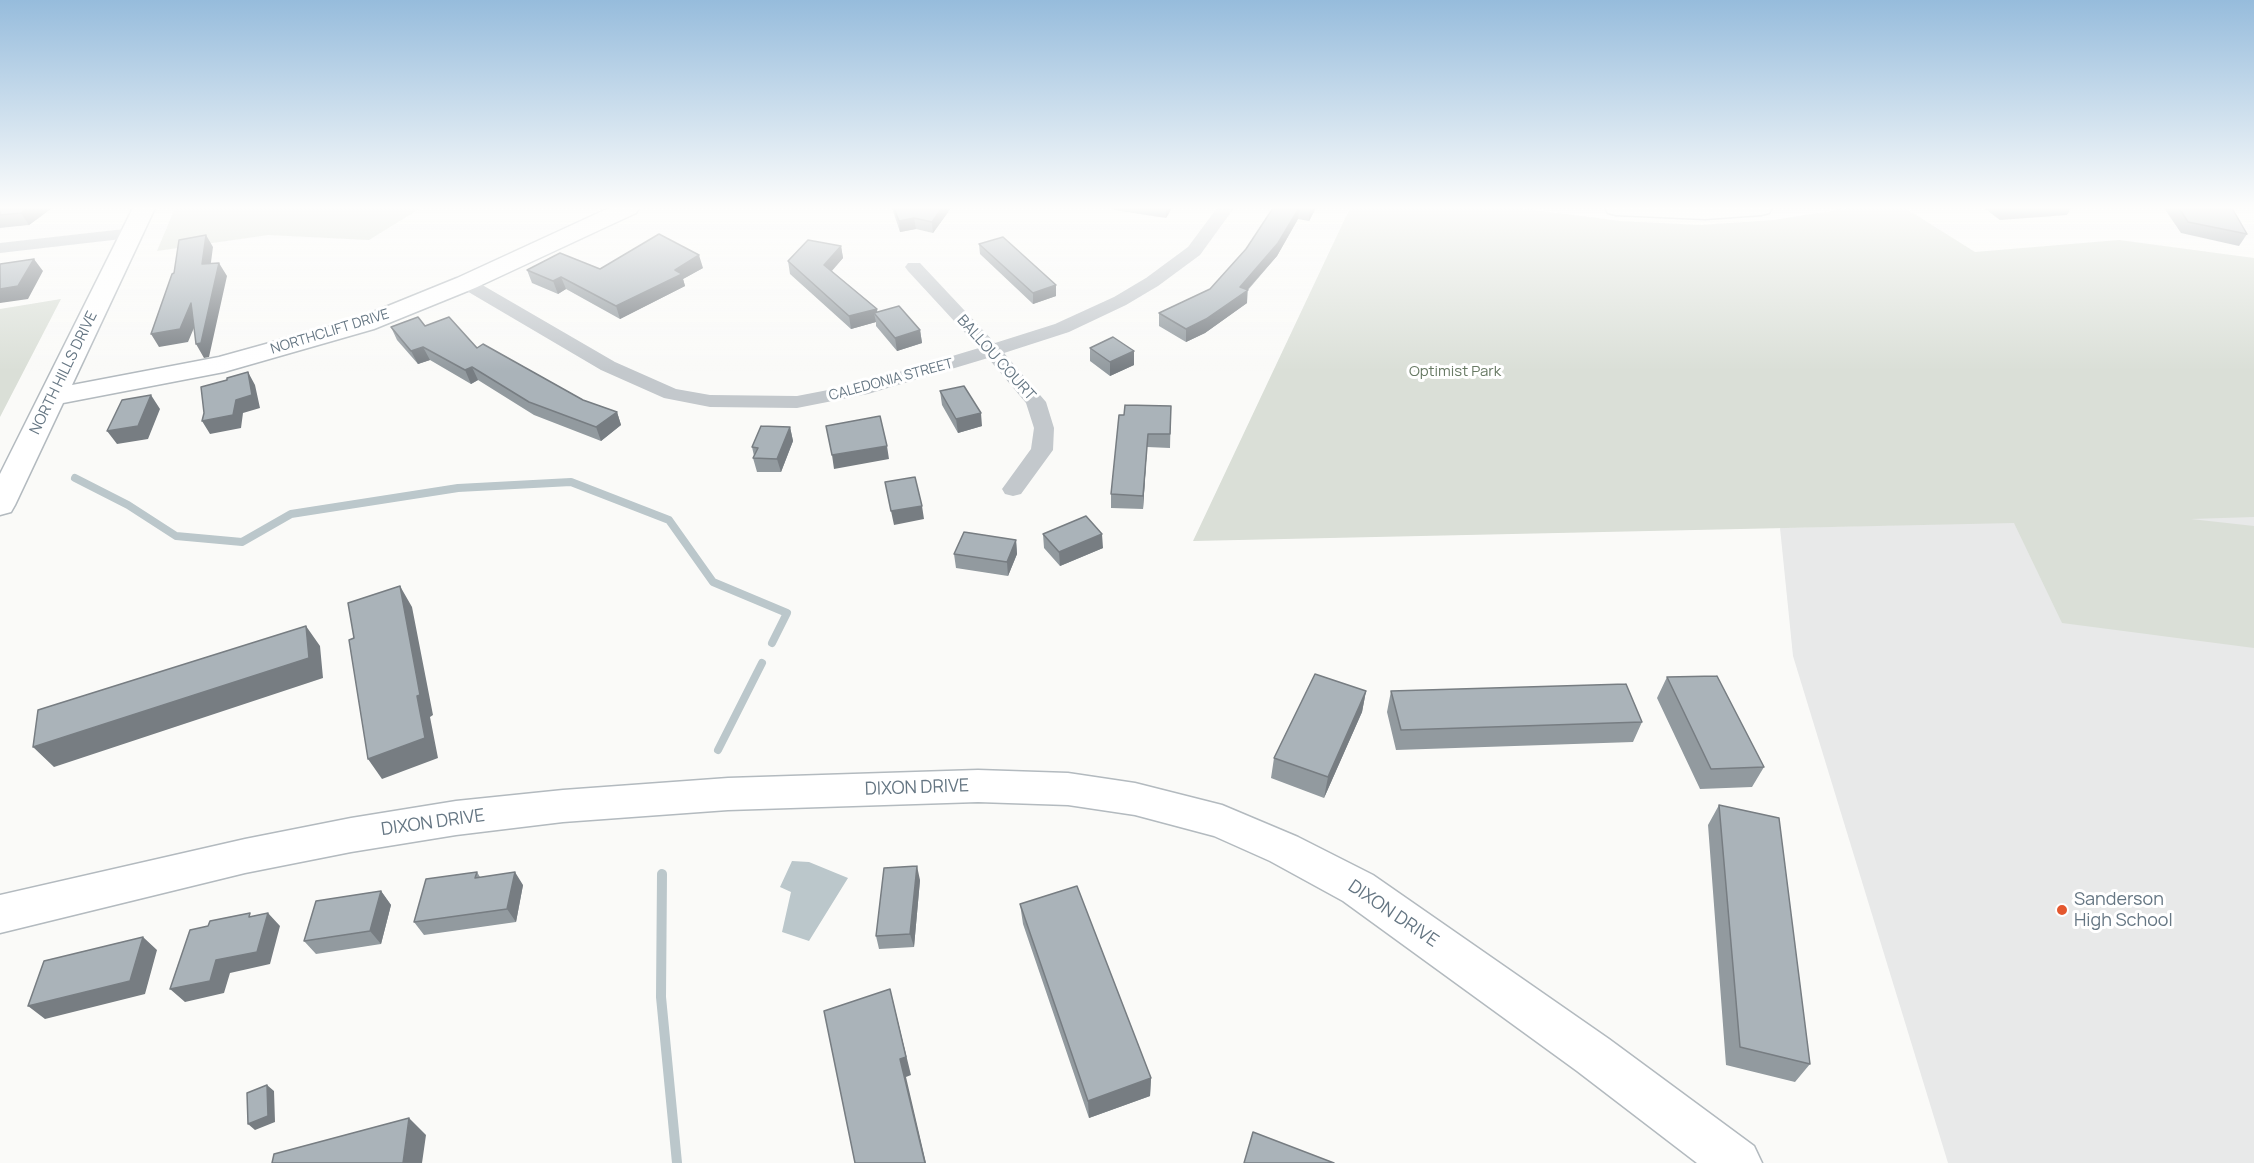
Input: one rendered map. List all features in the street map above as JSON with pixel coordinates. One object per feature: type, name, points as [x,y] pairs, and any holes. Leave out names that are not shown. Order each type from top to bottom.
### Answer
[{"type":"street","name":"NORTH HILLS DRIVE","points":[[0,505],[119,262]]},
{"type":"street","name":"NORTHCLIFT DRIVE","points":[[52,397],[224,364],[365,324],[511,262]]},
{"type":"street","name":"CALEDONIA STREET","points":[[466,283],[608,366],[671,394],[710,401],[797,402],[861,390],[992,352],[1062,328],[1119,301],[1152,282],[1179,262]]},
{"type":"street","name":"BALLOU COURT","points":[[915,267],[1036,402],[1044,428],[1042,450],[1013,489]]},
{"type":"street","name":"DIXON DRIVE","points":[[0,914],[245,856],[456,818],[563,806],[728,794],[978,786],[1068,789],[1135,799],[1222,822],[1284,849],[1358,888],[1593,1055],[1737,1163]]},
{"type":"shaded area","name":"Sanderson High School","points":[[2254,516],[2254,1163],[1948,1163],[1793,656],[1780,528]]},
{"type":"shaded area","points":[[792,861],[809,862],[848,878],[809,941],[782,932],[791,892],[780,887]]},
{"type":"green space","name":"Optimist Park","points":[[1324,262],[2254,262],[2254,517],[2191,519],[2254,526],[2254,648],[2062,623],[2014,523],[1193,541]]},
{"type":"green space","points":[[61,299],[0,417],[0,309]]},
{"type":"building","points":[[32,262],[18,286],[0,289],[0,264]]},
{"type":"building","points":[[176,262],[219,263],[201,343],[196,344],[191,303],[180,329],[151,334],[174,273]]},
{"type":"building","points":[[542,262],[583,262],[600,269],[611,262],[687,262],[675,270],[682,274],[616,306],[561,277],[553,281],[527,270]]},
{"type":"building","points":[[789,262],[826,262],[824,265],[877,309],[849,316]]},
{"type":"building","points":[[999,262],[1031,262],[1056,285],[1033,293]]},
{"type":"building","points":[[1234,262],[1261,262],[1240,287],[1248,290],[1206,319],[1186,329],[1159,313],[1210,289]]},
{"type":"building","points":[[899,306],[920,330],[895,338],[874,313]]},
{"type":"building","points":[[418,317],[425,326],[449,317],[477,348],[483,344],[583,400],[617,412],[596,427],[529,402],[472,367],[465,370],[423,347],[411,351],[391,327]]},
{"type":"building","points":[[1113,337],[1134,351],[1110,362],[1090,348]]},
{"type":"building","points":[[248,372],[252,395],[236,400],[233,415],[202,421],[204,413],[201,387]]},
{"type":"building","points":[[964,386],[981,413],[956,419],[940,391]]},
{"type":"building","points":[[151,395],[138,426],[107,431],[122,400]]},
{"type":"building","points":[[1125,405],[1171,406],[1170,434],[1148,434],[1143,496],[1111,494],[1119,415],[1124,415]]},
{"type":"building","points":[[880,416],[887,446],[832,455],[826,426]]},
{"type":"building","points":[[761,426],[790,427],[777,459],[753,458],[758,448],[752,447]]},
{"type":"building","points":[[915,477],[922,506],[891,511],[885,482]]},
{"type":"building","points":[[1086,516],[1102,534],[1059,552],[1043,534]]},
{"type":"building","points":[[964,532],[1016,540],[1007,562],[954,554]]},
{"type":"building","points":[[400,586],[420,695],[417,696],[425,738],[368,759],[349,640],[354,638],[348,603]]},
{"type":"building","points":[[306,626],[309,658],[33,747],[38,710]]},
{"type":"building","points":[[1315,674],[1366,691],[1328,777],[1274,758]]},
{"type":"building","points":[[1717,676],[1764,767],[1711,769],[1667,677]]},
{"type":"building","points":[[1626,684],[1642,722],[1401,730],[1391,691]]},
{"type":"building","points":[[1719,805],[1779,818],[1810,1064],[1740,1047]]},
{"type":"building","points":[[917,866],[910,934],[876,936],[884,868]]},
{"type":"building","points":[[477,872],[475,878],[515,872],[507,909],[414,922],[426,879]]},
{"type":"building","points":[[1077,886],[1151,1078],[1088,1101],[1020,904]]},
{"type":"building","points":[[381,891],[370,931],[304,941],[316,901]]},
{"type":"building","points":[[250,913],[249,917],[268,913],[257,952],[216,960],[210,981],[170,989],[190,930],[208,926],[210,921]]},
{"type":"building","points":[[143,937],[130,981],[28,1006],[44,961]]},
{"type":"building","points":[[890,989],[906,1057],[900,1059],[925,1163],[855,1163],[824,1011]]},
{"type":"building","points":[[267,1085],[268,1116],[248,1124],[247,1093]]},
{"type":"building","points":[[409,1118],[403,1163],[272,1163],[274,1154]]},
{"type":"building","points":[[1253,1132],[1334,1163],[1244,1163]]},
{"type":"waterway","points":[[75,478],[128,505],[176,536],[242,542],[291,514],[458,488],[571,482],[669,520],[713,582],[787,613],[772,643]]},
{"type":"waterway","points":[[718,750],[762,663]]},
{"type":"waterway","points":[[662,874],[661,997],[677,1163]]},
{"type":"place","name":"Sanderson High School","points":[[2062,910]]}]
